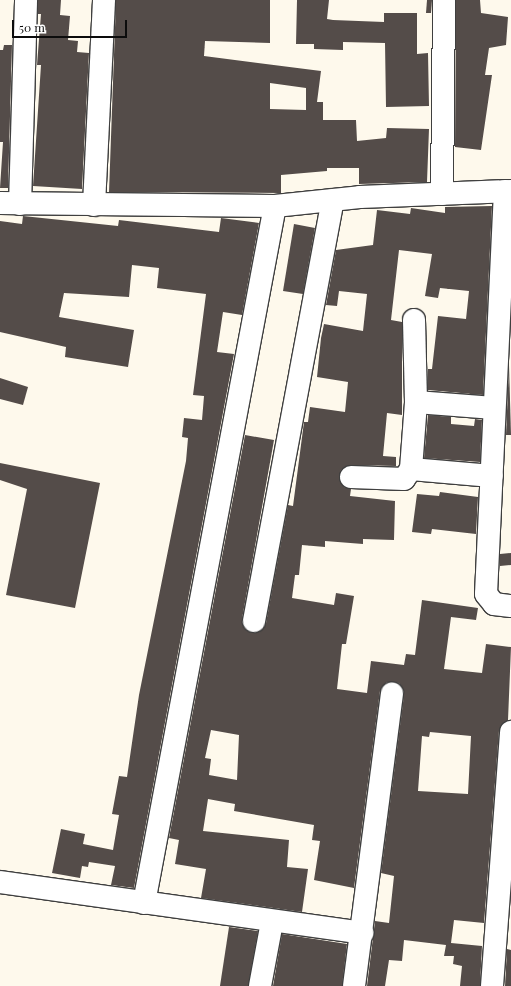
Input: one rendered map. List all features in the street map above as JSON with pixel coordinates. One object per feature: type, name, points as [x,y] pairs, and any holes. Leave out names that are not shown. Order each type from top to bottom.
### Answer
[{"type":"street","points":[[26,0],[10,203],[275,206],[333,200],[508,191],[494,408],[486,594],[494,604],[511,606]]},
{"type":"street","points":[[94,205],[104,0]]},
{"type":"street","points":[[442,194],[444,0]]},
{"type":"street","points":[[254,621],[333,200]]},
{"type":"street","points":[[144,903],[275,206]]},
{"type":"street","points":[[351,477],[404,479],[411,469],[416,402],[414,320]]},
{"type":"street","points":[[416,402],[494,408]]},
{"type":"street","points":[[411,469],[492,476]]},
{"type":"street","points":[[354,986],[392,693]]},
{"type":"street","points":[[492,986],[511,732]]},
{"type":"street","points":[[0,882],[272,922],[362,932]]},
{"type":"street","points":[[260,986],[272,922]]},
{"type":"building","points":[[38,0],[61,0],[60,15],[70,16],[68,40],[78,41],[77,52],[89,53],[82,189],[33,186],[41,65],[37,65],[41,14],[38,14]]},
{"type":"building","points":[[116,0],[270,0],[270,43],[205,41],[204,56],[321,71],[317,102],[323,102],[323,120],[356,120],[357,141],[386,138],[387,128],[429,129],[427,182],[359,184],[359,168],[327,168],[327,171],[281,175],[281,193],[109,192]],"holes":[[[270,83],[306,88],[306,110],[270,109]]]},
{"type":"building","points":[[297,0],[329,0],[327,19],[333,20],[384,22],[384,13],[417,13],[417,54],[428,53],[429,106],[386,107],[385,43],[343,42],[343,50],[314,49],[314,44],[296,44]]},
{"type":"building","points":[[427,0],[432,0],[431,13],[426,13]]},
{"type":"building","points":[[456,0],[480,0],[481,13],[508,17],[506,45],[489,48],[485,75],[492,75],[481,150],[455,147]]},
{"type":"building","points":[[4,45],[12,45],[8,188],[0,188],[3,142],[0,142],[0,50],[3,50]]},
{"type":"building","points":[[492,206],[483,395],[428,390],[428,369],[432,369],[438,316],[466,319],[469,291],[440,288],[438,298],[425,296],[432,254],[399,250],[391,320],[402,322],[402,415],[387,413],[383,456],[396,457],[396,466],[351,465],[341,470],[339,477],[344,487],[351,489],[350,496],[395,501],[394,540],[363,539],[363,544],[325,541],[325,547],[302,545],[299,575],[295,575],[292,598],[334,605],[336,593],[354,596],[346,644],[342,644],[337,689],[367,693],[371,661],[404,665],[406,654],[415,655],[422,600],[478,608],[476,620],[451,617],[444,669],[482,673],[486,644],[511,647],[508,720],[499,731],[484,923],[454,920],[451,943],[482,946],[480,986],[460,986],[462,966],[453,964],[454,956],[444,956],[446,945],[404,940],[402,961],[389,960],[385,986],[367,986],[375,921],[389,923],[394,876],[381,873],[404,695],[399,683],[387,682],[380,691],[354,888],[314,880],[320,841],[312,840],[314,825],[234,811],[235,804],[208,799],[203,831],[289,840],[287,867],[308,869],[302,912],[201,898],[206,869],[175,864],[179,840],[169,838],[245,435],[274,440],[242,619],[246,630],[252,633],[263,629],[266,623],[288,505],[293,506],[304,422],[308,422],[310,407],[345,412],[348,382],[317,377],[324,324],[363,331],[367,294],[339,291],[337,306],[326,305],[336,250],[373,245],[377,210],[410,214],[411,208],[445,213],[445,207]],"holes":[[[211,730],[239,735],[237,780],[209,775],[211,759],[205,758]],[[430,732],[471,736],[468,794],[418,791],[422,736],[429,737]]]},
{"type":"building","points":[[23,216],[118,226],[119,220],[219,232],[221,218],[259,223],[242,315],[223,312],[217,352],[234,354],[134,888],[111,885],[115,866],[89,862],[88,867],[82,866],[80,878],[52,873],[61,829],[85,834],[83,844],[113,850],[119,815],[112,814],[119,776],[127,777],[139,695],[186,461],[188,438],[182,437],[184,418],[202,420],[204,396],[193,395],[206,294],[157,288],[159,268],[132,265],[129,297],[64,293],[59,317],[134,330],[128,367],[65,357],[66,347],[0,332],[0,221],[22,224]]},
{"type":"building","points":[[294,224],[315,228],[303,294],[283,291]]},
{"type":"building","points":[[509,365],[511,435],[506,435]]},
{"type":"building","points":[[0,378],[28,387],[23,405],[0,399]]},
{"type":"building","points":[[428,415],[451,417],[451,424],[474,426],[475,419],[482,420],[480,462],[424,458]]},
{"type":"building","points":[[0,463],[100,483],[75,608],[6,595],[27,489],[0,480]]},
{"type":"building","points":[[440,492],[478,497],[476,534],[432,529],[431,534],[412,532],[417,494],[439,496]]},
{"type":"building","points":[[511,553],[511,565],[500,566],[500,554]]},
{"type":"building","points":[[229,927],[258,931],[248,986],[220,986]]},
{"type":"building","points":[[282,934],[347,944],[342,986],[273,986]]},
{"type":"building","points":[[507,949],[511,950],[511,986],[505,986]]}]
